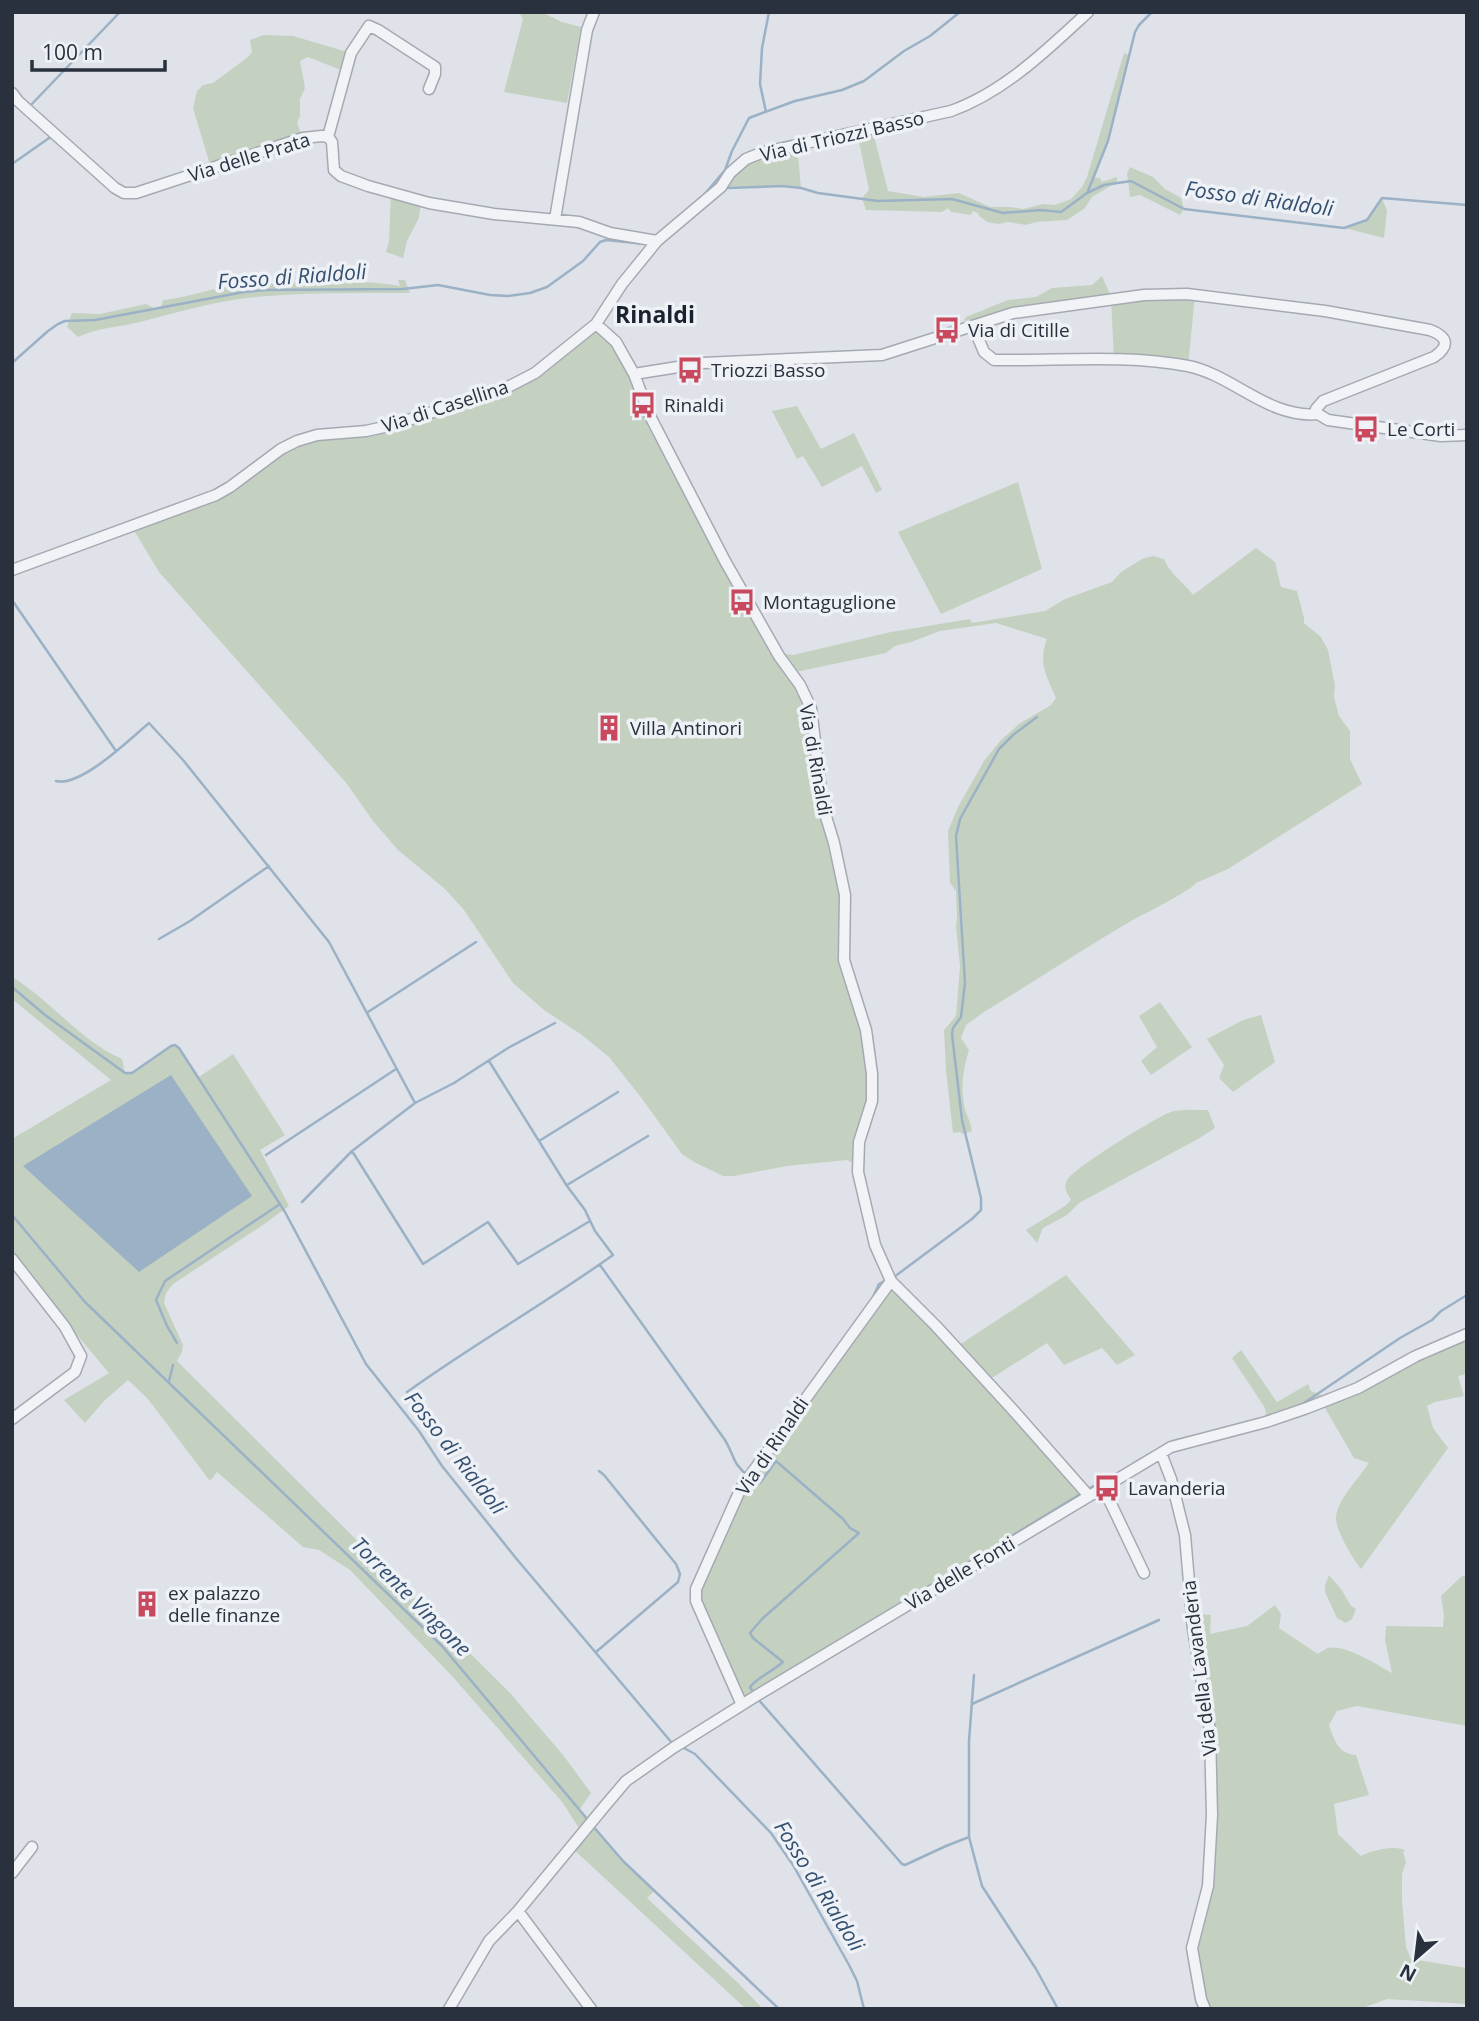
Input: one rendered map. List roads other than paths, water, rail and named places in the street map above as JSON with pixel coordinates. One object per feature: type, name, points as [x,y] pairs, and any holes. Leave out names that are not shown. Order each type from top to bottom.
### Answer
[{"type":"street","points":[[555,219],[587,30],[594,12]]},
{"type":"street","name":"Via di Triozzi Basso","points":[[596,324],[622,284],[657,241],[721,187],[730,173],[746,159],[761,153],[951,111],[973,103],[1039,58],[1088,12]]},
{"type":"street","points":[[328,137],[351,53],[369,26],[435,67],[429,89]]},
{"type":"street","name":"Via delle Prata","points":[[12,93],[105,179],[124,193],[136,193],[303,138],[322,136],[328,137],[332,142],[334,170],[341,176],[368,186],[429,203],[494,214],[579,222],[610,233],[657,241]]},
{"type":"street","points":[[634,374],[703,363],[881,355],[1013,313],[1143,295],[1187,294],[1325,311],[1430,330],[1444,340],[1445,346],[1434,357],[1323,401],[1316,409],[1318,414]]},
{"type":"street","name":"Via di Rinaldi","points":[[596,324],[616,342],[634,374],[650,416],[719,548],[811,708],[823,807],[845,895],[844,960],[866,1030],[872,1074],[872,1101],[859,1142],[858,1172],[876,1245],[891,1281],[943,1333],[1088,1495]]},
{"type":"street","name":"Via di Casellina","points":[[12,570],[216,495],[296,441],[317,435],[366,431],[393,425],[506,388],[535,373],[596,324]]},
{"type":"street","points":[[973,326],[984,352],[994,360],[1114,359],[1191,367],[1210,373],[1291,413],[1318,414],[1328,420],[1441,436],[1467,435]]},
{"type":"street","points":[[12,1259],[65,1327],[81,1356],[75,1372],[12,1419]]},
{"type":"street","name":"Via di Rinaldi","points":[[742,1704],[696,1601],[696,1589],[741,1488],[891,1281]]},
{"type":"street","name":"Via delle Fonti","points":[[449,2009],[489,1941],[626,1781],[673,1748],[1171,1447],[1307,1408],[1358,1388],[1416,1356],[1467,1334]]},
{"type":"street","name":"Via della Lavanderia","points":[[1161,1453],[1171,1479],[1185,1535],[1193,1629],[1210,1731],[1212,1815],[1208,1885],[1192,1948],[1205,2009]]},
{"type":"street","points":[[1103,1487],[1144,1573]]},
{"type":"street","points":[[12,1873],[32,1847]]},
{"type":"street","points":[[517,1911],[592,2009]]},
{"type":"water","points":[[171,1075],[252,1196],[139,1272],[23,1166]]},
{"type":"waterway","points":[[30,106],[120,12]]},
{"type":"waterway","points":[[766,112],[760,84],[762,48],[769,12]]},
{"type":"waterway","points":[[704,195],[725,170],[749,118],[864,81],[960,12]]},
{"type":"waterway","points":[[1088,191],[1108,141],[1135,32],[1152,12]]},
{"type":"waterway","points":[[12,164],[52,136]]},
{"type":"waterway","name":"Fosso di Rialdoli","points":[[725,186],[782,186],[878,201],[952,199],[1003,213],[1041,210],[1061,212],[1087,193],[1104,185],[1131,181],[1184,209],[1344,228],[1367,220],[1382,198],[1467,205]]},
{"type":"waterway","name":"Fosso di Rialdoli","points":[[12,363],[48,331],[65,321],[95,320],[266,290],[403,289],[438,285],[508,296],[547,287],[583,261],[600,242],[606,240],[646,244]]},
{"type":"waterway","points":[[12,600],[116,751]]},
{"type":"waterway","points":[[894,1277],[981,1210],[981,1198],[962,1120],[952,1034],[961,1017],[965,983],[956,836],[960,819],[999,749],[1037,717]]},
{"type":"waterway","points":[[56,781],[66,781],[91,770],[149,723],[183,760],[329,942],[415,1103]]},
{"type":"waterway","points":[[159,939],[190,921],[269,866]]},
{"type":"waterway","points":[[368,1012],[476,942]]},
{"type":"waterway","name":"Fosso di Rialdoli","points":[[12,987],[45,1015],[125,1073],[132,1073],[171,1046],[179,1048],[285,1212],[366,1364],[419,1431],[442,1466],[515,1557],[672,1743]]},
{"type":"waterway","points":[[302,1202],[352,1151],[415,1103],[555,1023]]},
{"type":"waterway","points":[[407,1392],[613,1255],[595,1231],[585,1210],[567,1186],[489,1061]]},
{"type":"waterway","points":[[266,1155],[396,1069]]},
{"type":"waterway","points":[[539,1141],[618,1092]]},
{"type":"waterway","points":[[567,1185],[648,1136]]},
{"type":"waterway","points":[[352,1151],[423,1264],[488,1222],[518,1264],[590,1221]]},
{"type":"waterway","points":[[177,1343],[156,1300],[165,1281],[280,1204]]},
{"type":"waterway","name":"Torrente Vingone","points":[[12,1215],[85,1302],[442,1646],[588,1820]]},
{"type":"waterway","points":[[600,1265],[725,1440],[734,1460],[748,1476]]},
{"type":"waterway","points":[[873,1297],[879,1284],[888,1279]]},
{"type":"waterway","points":[[1301,1405],[1467,1295]]},
{"type":"waterway","points":[[169,1381],[173,1365]]},
{"type":"waterway","points":[[1173,1441],[1194,1436]]},
{"type":"waterway","points":[[1134,1463],[1167,1444]]},
{"type":"waterway","points":[[753,1479],[760,1483],[776,1461],[850,1528],[859,1533],[762,1619],[750,1633],[783,1662],[753,1683],[750,1687],[753,1692]]},
{"type":"waterway","points":[[596,1652],[678,1582],[680,1574],[676,1564],[599,1471]]},
{"type":"waterway","points":[[1088,1489],[1116,1474]]},
{"type":"waterway","points":[[948,1575],[1082,1493]]},
{"type":"waterway","points":[[972,1704],[1159,1620]]},
{"type":"waterway","points":[[974,1675],[969,1741],[969,1837],[982,1886],[1036,1969],[1058,2009]]},
{"type":"waterway","points":[[757,1698],[902,1864],[969,1837]]},
{"type":"waterway","name":"Fosso di Rialdoli","points":[[682,1747],[695,1754],[771,1833],[793,1865],[849,1965],[857,1981],[864,2009]]},
{"type":"waterway","name":"Torrente Vingone","points":[[592,1825],[623,1861],[779,2009]]},
{"type":"place","name":"Via di Citille","points":[[947,330]]},
{"type":"place","name":"Triozzi Basso","points":[[690,370]]},
{"type":"place","name":"Rinaldi","points":[[643,405]]},
{"type":"place","name":"Le Corti","points":[[1366,429]]},
{"type":"place","name":"Montaguglione","points":[[742,602]]},
{"type":"place","name":"Villa Antinori","points":[[609,728]]},
{"type":"place","name":"Lavanderia","points":[[1107,1488]]},
{"type":"place","name":"ex palazzo delle finanze","points":[[147,1604]]},
{"type":"district","name":"Rinaldi","points":[[655,315]]}]
